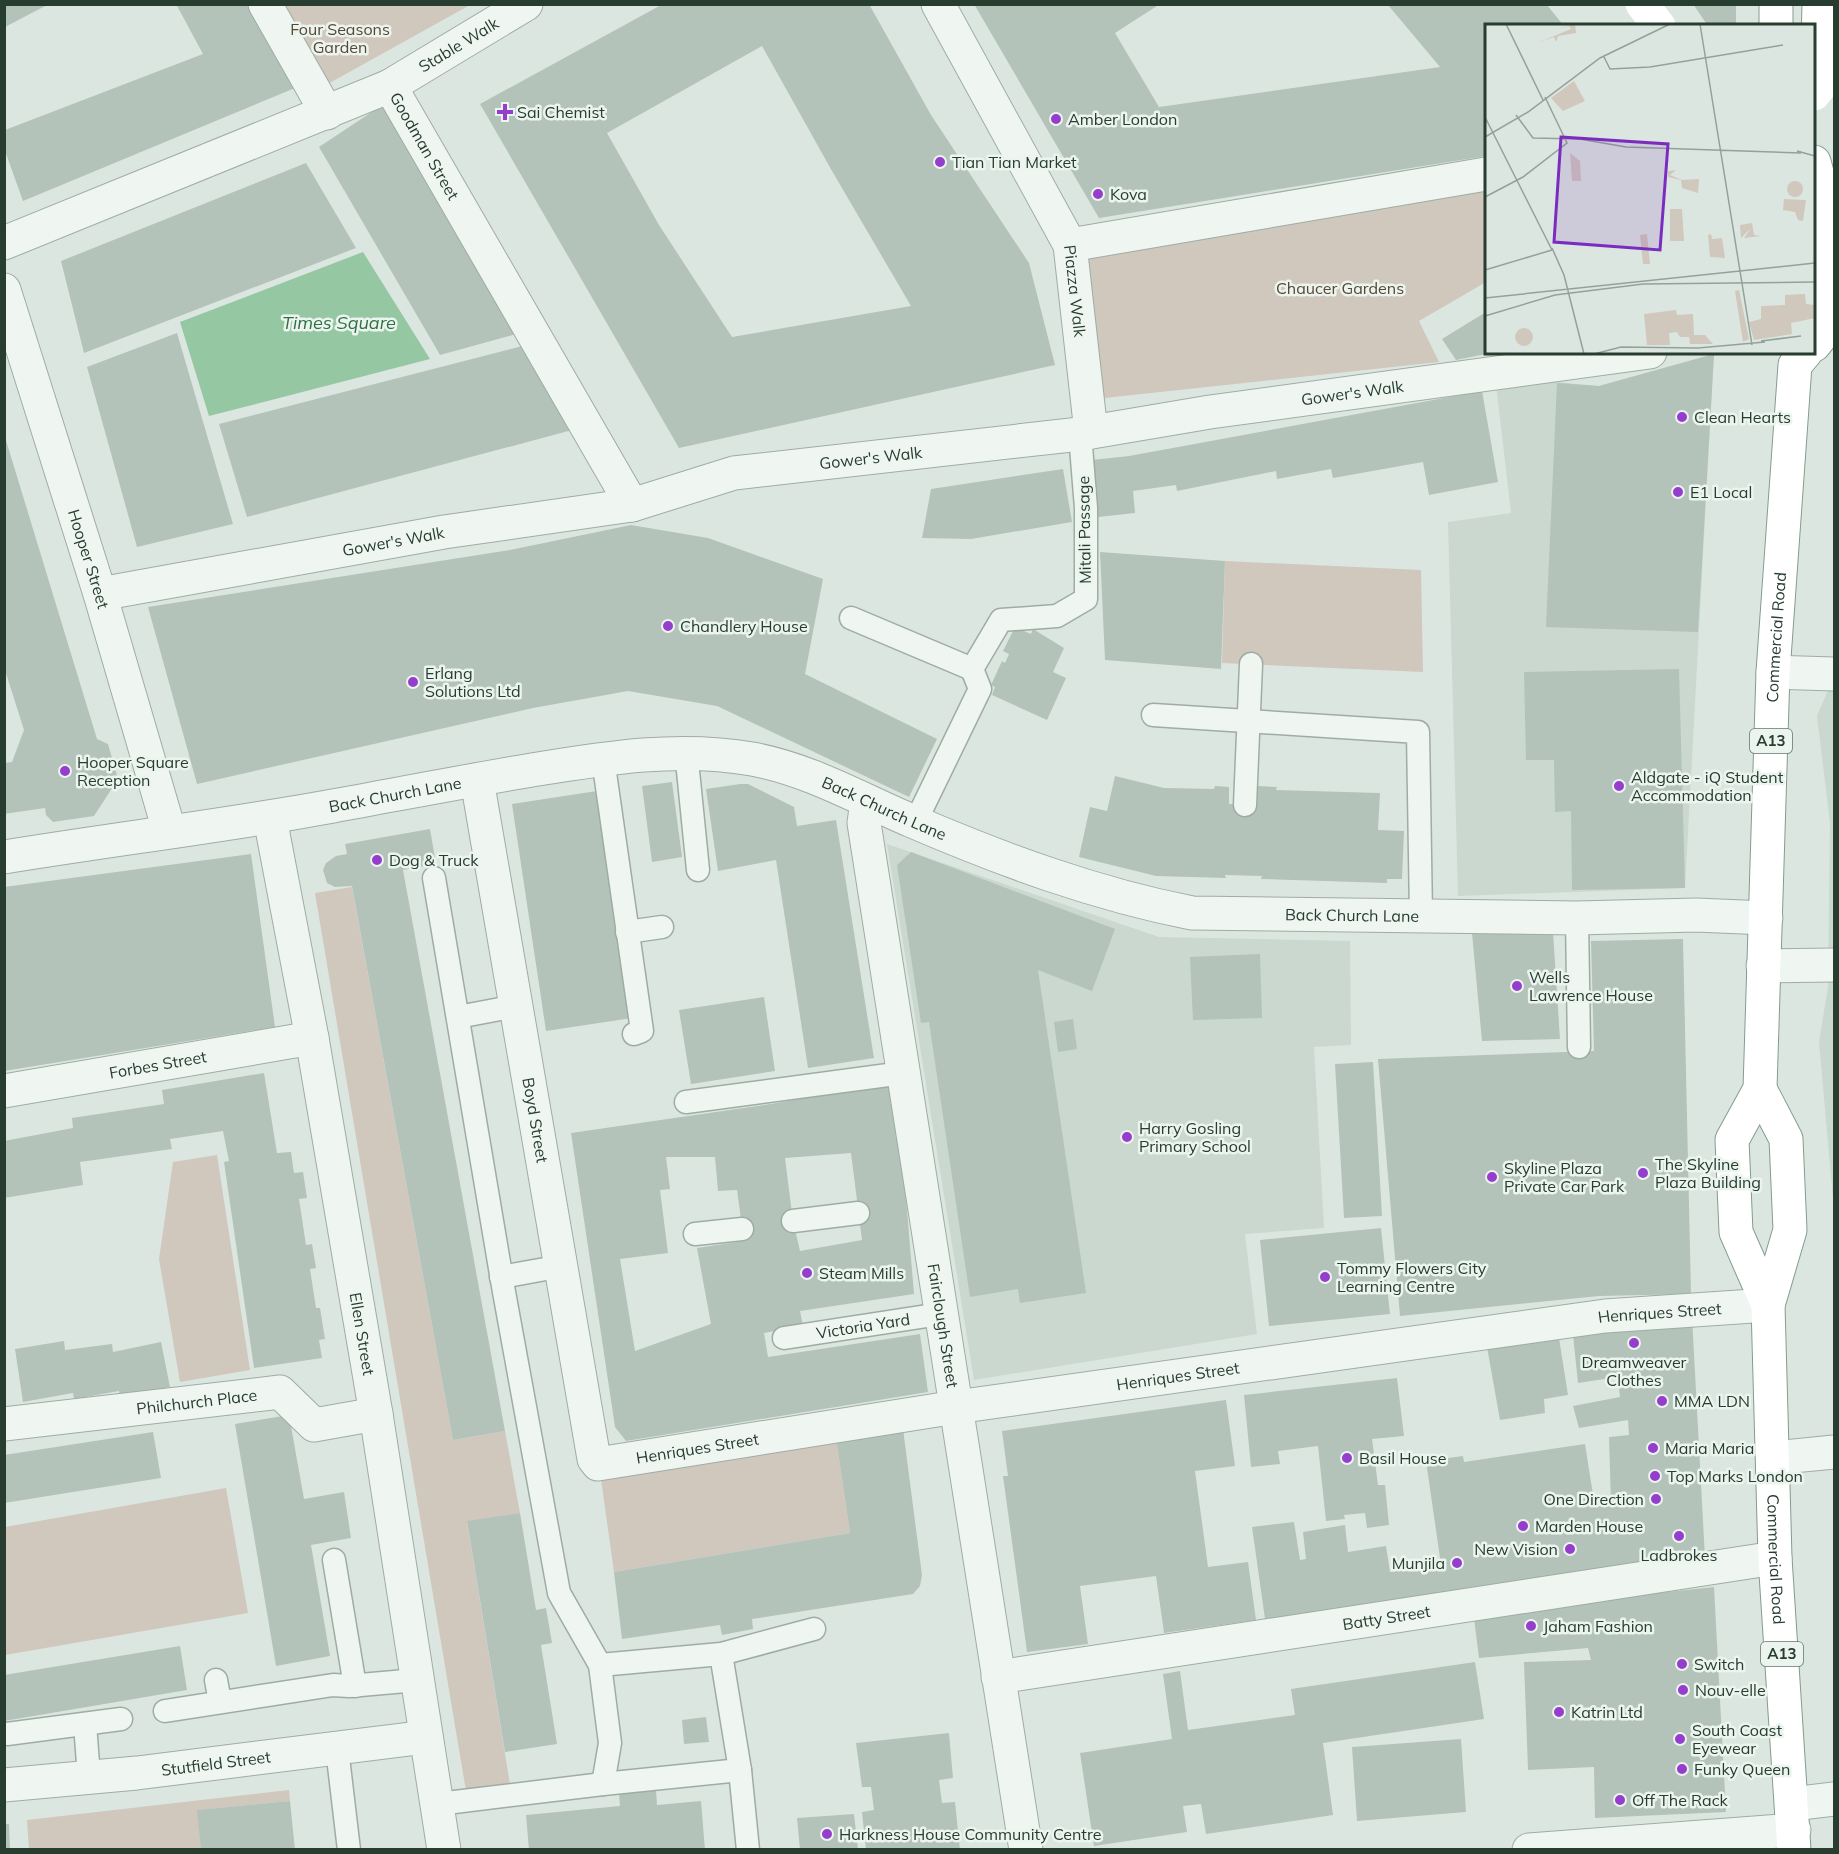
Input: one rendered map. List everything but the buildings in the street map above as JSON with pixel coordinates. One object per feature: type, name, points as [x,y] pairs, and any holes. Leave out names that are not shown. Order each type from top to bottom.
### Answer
[{"type":"main road","points":[[1642,4],[1657,24]]},
{"type":"main road","points":[[1776,4],[1776,24]]},
{"type":"main road","points":[[1815,57],[1818,45],[1819,4]]},
{"type":"main road","points":[[1815,93],[1834,69]]},
{"type":"main road","name":"Commercial Road","points":[[1815,166],[1819,180],[1822,335],[1815,341]]},
{"type":"main road","name":"Commercial Road","points":[[1768,1305],[1736,1232],[1732,1140],[1760,1089],[1773,672],[1799,354]]},
{"type":"main road","name":"Commercial Road","points":[[1760,1089],[1786,1139],[1790,1230],[1768,1305],[1775,1558],[1793,1828]]},
{"type":"street","points":[[265,4],[327,112]]},
{"type":"street","name":"Piazza Walk","points":[[938,4],[1070,245],[1086,433]]},
{"type":"street","name":"Stable Walk","points":[[390,86],[524,5]]},
{"type":"street","name":"Goodman Street","points":[[4,243],[390,86],[632,505]]},
{"type":"street","points":[[1070,245],[1485,174]]},
{"type":"street","name":"Hooper Street","points":[[4,290],[100,594],[169,830]]},
{"type":"street","name":"Gower's Walk","points":[[100,594],[444,532],[632,505],[734,473],[1086,433],[1210,412],[1635,354]]},
{"type":"street","points":[[1773,672],[1834,674]]},
{"type":"street","name":"Back Church Lane","points":[[4,856],[169,830],[270,818],[603,759],[686,751],[752,759],[791,768],[915,823],[1067,882],[1147,904],[1192,912],[1577,918],[1696,915],[1766,918]]},
{"type":"street","name":"Boyd Street","points":[[477,780],[594,1460]]},
{"type":"street","name":"Fairclough Street","points":[[867,801],[864,823],[903,1073],[915,1205],[940,1314],[1026,1850]]},
{"type":"street","name":"Ellen Street","points":[[270,818],[312,1038],[376,1414],[444,1850]]},
{"type":"street","points":[[1763,966],[1834,965]]},
{"type":"street","name":"Forbes Street","points":[[4,1091],[312,1038]]},
{"type":"street","name":"Henriques Street","points":[[594,1460],[598,1464],[605,1464],[956,1407],[1605,1317],[1768,1305]]},
{"type":"street","name":"Philchurch Place","points":[[4,1424],[280,1392],[314,1425],[376,1414]]},
{"type":"street","points":[[1773,1458],[1834,1452]]},
{"type":"street","name":"Batty Street","points":[[998,1677],[1775,1558]]},
{"type":"street","name":"Stutfield Street","points":[[4,1785],[337,1749],[426,1737]]},
{"type":"street","points":[[1529,1850],[1793,1828],[1834,1799]]},
{"type":"lane","name":"Mitali Passage","points":[[972,669],[1001,620],[1057,616],[1086,599],[1086,433]]},
{"type":"lane","points":[[850,618],[972,669],[980,689],[915,823]]},
{"type":"lane","points":[[1245,805],[1251,664]]},
{"type":"lane","points":[[1153,715],[1418,732],[1421,916]]},
{"type":"lane","points":[[686,751],[698,870]]},
{"type":"lane","points":[[603,759],[642,1031],[634,1034]]},
{"type":"lane","points":[[435,878],[501,1276],[559,1593],[600,1665],[610,1743],[603,1784]]},
{"type":"lane","points":[[1577,918],[1579,1047]]},
{"type":"lane","points":[[627,932],[662,927]]},
{"type":"lane","points":[[458,1017],[516,1006]]},
{"type":"lane","points":[[686,1102],[903,1073]]},
{"type":"lane","points":[[793,1221],[858,1213]]},
{"type":"lane","points":[[695,1234],[742,1229]]},
{"type":"lane","points":[[501,1276],[562,1266]]},
{"type":"lane","name":"Victoria Yard","points":[[784,1338],[940,1314]]},
{"type":"lane","points":[[334,1560],[354,1686]]},
{"type":"lane","points":[[600,1665],[721,1654],[814,1629]]},
{"type":"lane","points":[[721,1654],[740,1770],[748,1850]]},
{"type":"lane","points":[[165,1711],[218,1691],[354,1686],[417,1680]]},
{"type":"lane","points":[[7,1734],[120,1719]]},
{"type":"lane","points":[[85,1724],[89,1777]]},
{"type":"lane","points":[[337,1749],[349,1850]]},
{"type":"lane","points":[[438,1804],[740,1770]]},
{"type":"shaded area","points":[[1714,354],[1685,888],[1458,896],[1448,522],[1511,513],[1495,376],[1599,386]]},
{"type":"shaded area","points":[[1834,676],[1834,1210],[1819,1042],[1828,987],[1830,823],[1817,716]]},
{"type":"shaded area","name":"Harry Gosling Primary School","points":[[887,844],[1159,937],[1350,941],[1351,1045],[1314,1047],[1324,1228],[1245,1234],[1257,1334],[974,1380]]},
{"type":"green space","name":"Four Seasons Garden","points":[[280,5],[470,5],[326,85]]},
{"type":"green space","name":"Chaucer Gardens","points":[[1485,186],[1485,283],[1419,321],[1439,362],[1095,399],[1077,236]]},
{"type":"green space","points":[[1225,561],[1421,570],[1423,672],[1222,663]]},
{"type":"green space","points":[[352,887],[453,1440],[505,1431],[520,1513],[467,1522],[510,1784],[466,1791],[315,893]]},
{"type":"green space","points":[[217,1155],[250,1370],[180,1382],[159,1259],[173,1162]]},
{"type":"green space","points":[[836,1438],[850,1533],[614,1572],[601,1479]]},
{"type":"green space","points":[[226,1488],[248,1613],[5,1655],[5,1527]]},
{"type":"green space","points":[[289,1790],[290,1801],[198,1810],[201,1849],[29,1849],[27,1820]]},
{"type":"water","name":"Times Square","points":[[363,252],[430,359],[209,416],[180,322]]},
{"type":"place","name":"Sai Chemist","points":[[505,112]]},
{"type":"place","name":"Amber London","points":[[1056,119]]},
{"type":"place","name":"Tian Tian Market","points":[[940,162]]},
{"type":"place","name":"Kova","points":[[1098,194]]},
{"type":"place","name":"Clean Hearts","points":[[1682,417]]},
{"type":"place","name":"E1 Local","points":[[1678,492]]},
{"type":"place","name":"Chandlery House","points":[[668,626]]},
{"type":"place","name":"Erlang Solutions Ltd","points":[[413,682]]},
{"type":"place","name":"Hooper Square Reception","points":[[65,771]]},
{"type":"place","name":"Aldgate - iQ Student Accommodation","points":[[1619,786]]},
{"type":"place","name":"Dog & Truck","points":[[377,860]]},
{"type":"place","name":"Wells Lawrence House","points":[[1517,986]]},
{"type":"place","name":"Harry Gosling Primary School","points":[[1127,1137]]},
{"type":"place","name":"The Skyline Plaza Building","points":[[1643,1173]]},
{"type":"place","name":"Skyline Plaza Private Car Park","points":[[1492,1177]]},
{"type":"place","name":"Steam Mills","points":[[807,1273]]},
{"type":"place","name":"Tommy Flowers City Learning Centre","points":[[1325,1277]]},
{"type":"place","name":"Dreamweaver Clothes","points":[[1634,1343]]},
{"type":"place","name":"MMA LDN","points":[[1662,1401]]},
{"type":"place","name":"Maria Maria","points":[[1653,1448]]},
{"type":"place","name":"Basil House","points":[[1347,1458]]},
{"type":"place","name":"Top Marks London","points":[[1655,1476]]},
{"type":"place","name":"One Direction","points":[[1656,1499]]},
{"type":"place","name":"Marden House","points":[[1523,1526]]},
{"type":"place","name":"Ladbrokes","points":[[1679,1536]]},
{"type":"place","name":"New Vision","points":[[1570,1549]]},
{"type":"place","name":"Munjila","points":[[1457,1563]]},
{"type":"place","name":"Jaham Fashion","points":[[1531,1626]]},
{"type":"place","name":"Switch","points":[[1682,1664]]},
{"type":"place","name":"Nouv-elle","points":[[1683,1690]]},
{"type":"place","name":"Katrin Ltd","points":[[1559,1712]]},
{"type":"place","name":"South Coast Eyewear","points":[[1680,1739]]},
{"type":"place","name":"Funky Queen","points":[[1682,1769]]},
{"type":"place","name":"Off The Rack","points":[[1620,1800]]},
{"type":"place","name":"Harkness House Community Centre","points":[[827,1834]]}]
